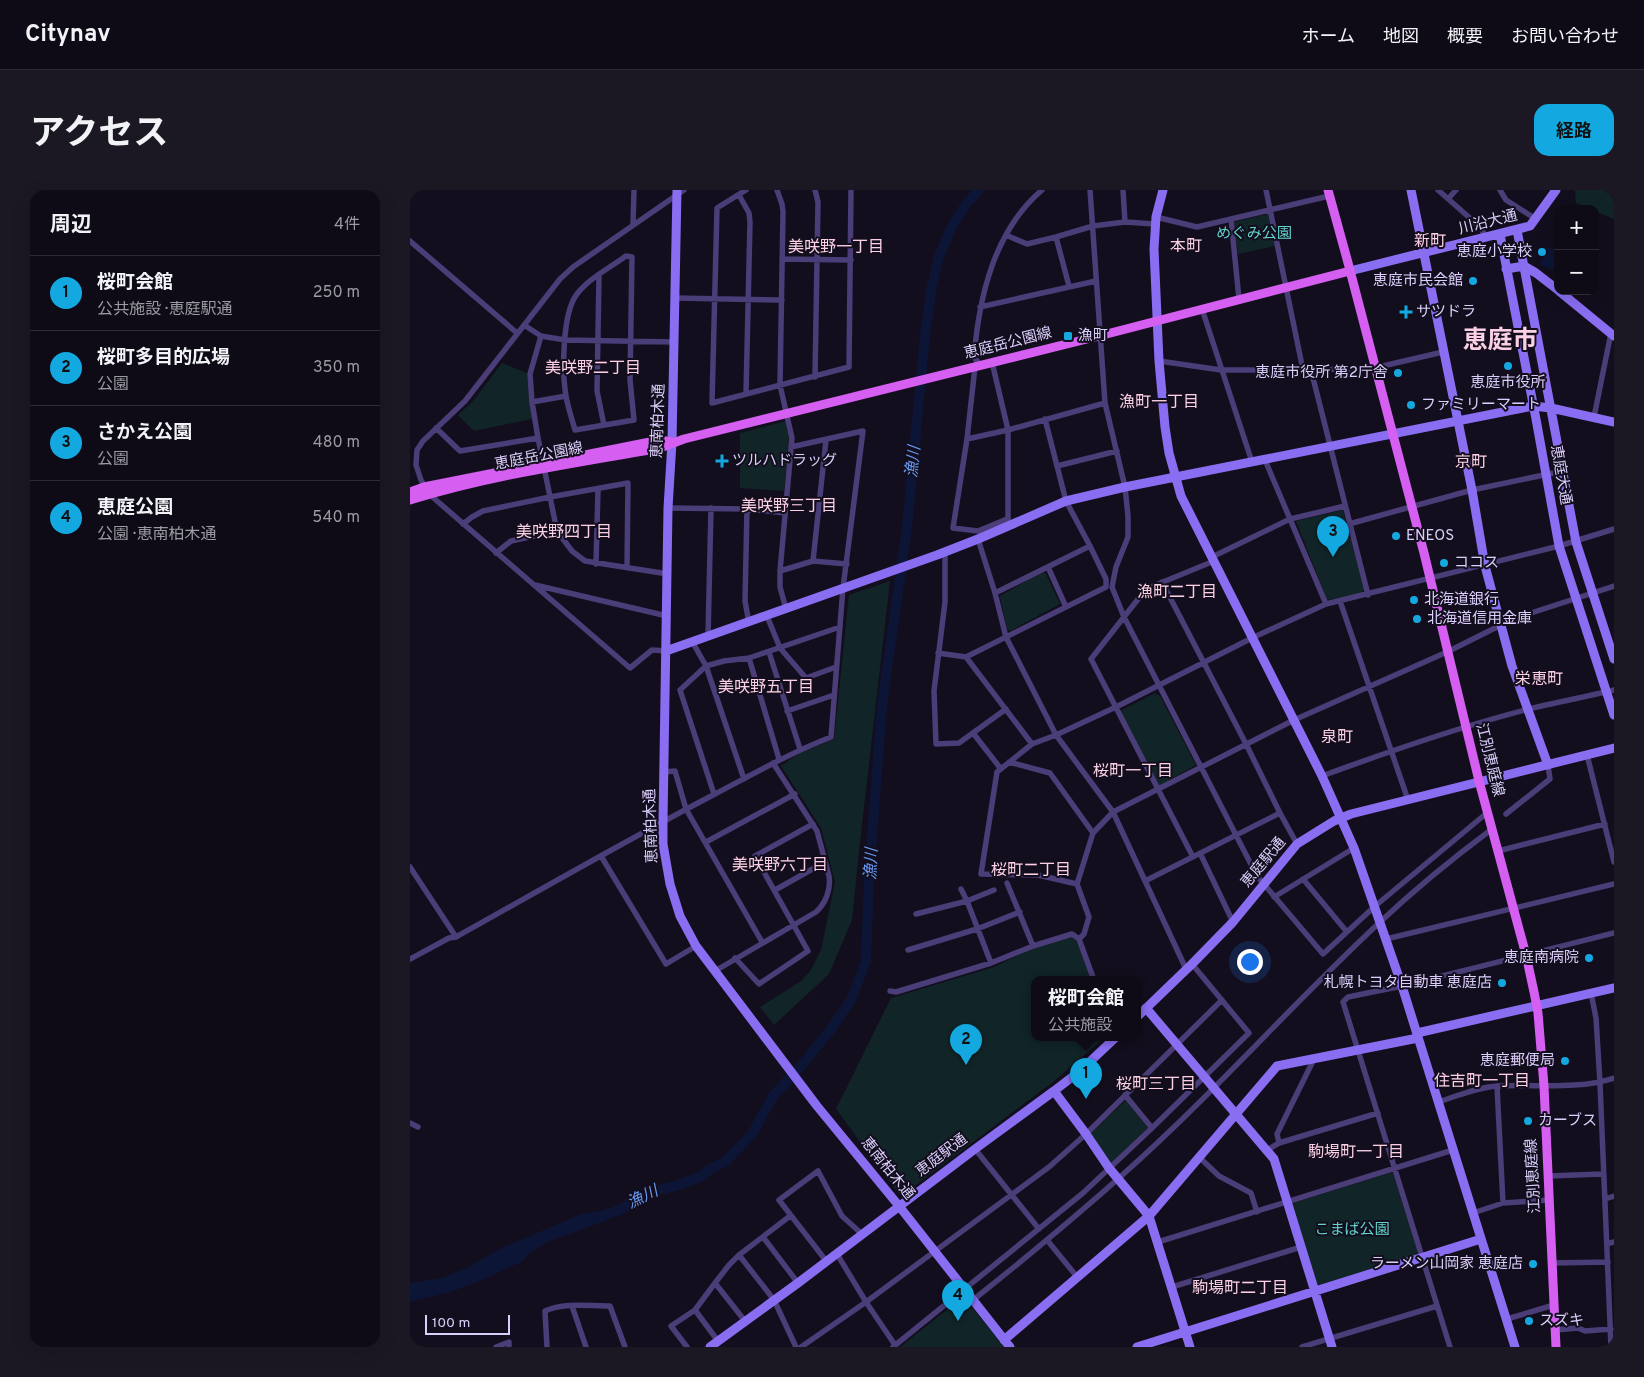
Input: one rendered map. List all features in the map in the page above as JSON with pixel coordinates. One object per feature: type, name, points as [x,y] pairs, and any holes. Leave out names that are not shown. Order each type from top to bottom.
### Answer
[{"type":"main road","name":"江別恵庭線","points":[[1328,193],[1424,553],[1479,781],[1526,955],[1536,1005],[1544,1086],[1556,1347]]},
{"type":"main road","name":"恵庭岳公園線","points":[[410,492],[544,466],[660,440],[672,442],[1099,336],[1350,271]]},
{"type":"main road","name":"恵庭岳公園線","points":[[410,500],[427,490]]},
{"type":"street","points":[[633,225],[634,190]]},
{"type":"street","points":[[746,190],[716,208],[712,403],[849,367],[851,190]]},
{"type":"street","points":[[776,190],[783,212],[780,385],[792,438],[780,571],[780,587],[786,609]]},
{"type":"street","points":[[815,190],[818,202],[815,377]]},
{"type":"street","points":[[1042,190],[1024,208],[1006,235],[991,265],[977,327],[974,357],[978,366],[953,528],[978,532],[1066,501],[1125,487],[1533,406],[1551,408],[1614,422]]},
{"type":"street","points":[[1090,190],[1105,403],[1125,487],[1128,516],[1128,537],[1114,573],[1112,587],[1124,617],[1257,876],[1323,954],[1374,907],[1488,812]]},
{"type":"street","points":[[1123,190],[1125,222]]},
{"type":"street","points":[[1163,190],[1155,220],[1154,280],[1165,427],[1169,454],[1181,496],[1322,776],[1354,848],[1402,986],[1515,1347]]},
{"type":"street","points":[[1266,190],[1303,370]]},
{"type":"street","points":[[1411,190],[1472,490],[1485,566],[1512,666],[1548,765],[1550,779],[1506,814]]},
{"type":"street","points":[[1438,190],[1480,227],[1486,237]]},
{"type":"street","points":[[1448,199],[1456,190]]},
{"type":"street","points":[[1500,190],[1506,200],[1536,219]]},
{"type":"street","name":"川沿大通","points":[[1350,271],[1530,226],[1556,190]]},
{"type":"street","points":[[680,192],[573,267],[560,279],[465,401],[423,441],[417,450],[416,465],[427,490],[532,585],[630,668],[652,650],[666,651],[749,623],[978,539],[1008,522]]},
{"type":"street","name":"恵南柏木通","points":[[680,192],[668,508],[663,822],[663,844],[670,884],[680,916],[696,946],[817,1106],[900,1206],[1007,1343]]},
{"type":"street","points":[[1006,235],[1027,244],[1093,226],[1125,222],[1155,220],[1197,227],[1328,193]]},
{"type":"street","points":[[739,195],[749,213],[750,222],[746,394]]},
{"type":"street","points":[[1232,219],[1239,299]]},
{"type":"street","name":"恵庭大通","points":[[1517,230],[1576,542],[1614,658]]},
{"type":"street","name":"恵庭大通","points":[[1500,234],[1559,546],[1576,599],[1610,690],[1614,715]]},
{"type":"street","points":[[1056,237],[1069,286]]},
{"type":"street","points":[[410,242],[517,333]]},
{"type":"street","points":[[626,256],[632,257],[630,380],[634,420],[575,430],[566,396],[564,374],[565,340],[567,314],[576,294],[584,286],[626,256]]},
{"type":"street","points":[[782,259],[851,260]]},
{"type":"street","points":[[1506,269],[1524,266],[1554,288]]},
{"type":"street","points":[[599,276],[597,391],[604,425]]},
{"type":"street","points":[[980,307],[1096,281]]},
{"type":"street","points":[[1563,295],[1612,334],[1594,417]]},
{"type":"street","points":[[675,298],[782,300]]},
{"type":"street","points":[[1202,309],[1252,462]]},
{"type":"street","points":[[524,325],[541,336],[565,340],[674,342]]},
{"type":"street","points":[[541,336],[530,374],[532,402],[557,531],[566,545],[585,561],[668,574]]},
{"type":"street","points":[[1159,361],[1222,370],[1311,370],[1374,368],[1443,352]]},
{"type":"street","points":[[992,362],[1008,430],[1008,522]]},
{"type":"street","points":[[1311,370],[1368,594]]},
{"type":"street","points":[[532,402],[566,396]]},
{"type":"street","points":[[967,439],[1008,430],[1105,403]]},
{"type":"street","points":[[938,653],[966,657],[1106,586],[1106,579],[1066,501],[1045,420]]},
{"type":"street","points":[[436,428],[460,451],[538,438]]},
{"type":"street","points":[[410,959],[449,938],[456,938],[601,856],[776,761],[830,737],[840,627],[848,587],[847,564],[863,431],[791,447]]},
{"type":"street","points":[[813,560],[826,440]]},
{"type":"street","points":[[1058,466],[1116,451]]},
{"type":"street","points":[[1265,460],[1326,604]]},
{"type":"street","points":[[1349,524],[1472,490],[1563,471]]},
{"type":"street","points":[[463,524],[483,511],[550,496],[628,483],[627,568]]},
{"type":"street","points":[[596,564],[598,489]]},
{"type":"street","points":[[1193,857],[1091,659],[1146,589],[1213,559],[1290,519],[1345,506]]},
{"type":"street","points":[[668,508],[747,509],[785,513]]},
{"type":"street","points":[[708,637],[711,508]]},
{"type":"street","points":[[747,509],[745,601],[749,623]]},
{"type":"street","points":[[1077,884],[1038,875],[981,874],[997,772],[1032,744],[1116,707],[1252,638],[1326,604],[1485,566],[1576,542],[1614,529]]},
{"type":"street","points":[[496,553],[511,541],[557,531]]},
{"type":"street","points":[[837,1254],[894,1346],[1083,1193],[1248,1033],[1222,1000],[1189,967],[1145,881],[1113,812],[1056,735],[1006,637],[995,593],[978,539]]},
{"type":"street","points":[[995,593],[1090,546]]},
{"type":"street","points":[[941,553],[945,602],[934,691],[936,744],[959,743],[1006,710]]},
{"type":"street","points":[[780,571],[813,560],[847,564]]},
{"type":"street","points":[[1048,567],[1066,607]]},
{"type":"street","points":[[1162,582],[1280,813],[1298,844]]},
{"type":"street","points":[[532,585],[667,616]]},
{"type":"street","points":[[1079,939],[1084,934],[1089,917],[1077,884],[1093,833],[1113,812],[1294,720],[1447,652],[1501,625],[1528,614],[1614,586]]},
{"type":"street","points":[[1340,601],[1408,800]]},
{"type":"street","points":[[767,616],[780,648],[806,678],[836,667]]},
{"type":"street","points":[[714,794],[680,690],[706,666],[769,652],[840,627]]},
{"type":"street","points":[[693,643],[706,666],[744,779]]},
{"type":"street","points":[[769,652],[800,749]]},
{"type":"street","points":[[966,657],[1032,744]]},
{"type":"street","points":[[715,971],[816,912],[821,908],[830,883],[817,830],[776,761],[748,658]]},
{"type":"street","points":[[1322,776],[1467,727],[1610,690]]},
{"type":"street","points":[[787,711],[834,696]]},
{"type":"street","points":[[973,733],[1001,769]]},
{"type":"street","name":"恵庭駅通","points":[[1141,1013],[1233,922],[1298,844],[1341,818],[1479,781],[1614,748]]},
{"type":"street","points":[[1587,756],[1614,862]]},
{"type":"street","points":[[1009,762],[1050,772],[1093,833]]},
{"type":"street","points":[[664,772],[675,771],[686,809],[762,942]]},
{"type":"street","points":[[706,842],[795,794]]},
{"type":"street","points":[[1145,881],[1280,813]]},
{"type":"street","points":[[736,958],[759,984],[808,951],[756,856],[814,824]]},
{"type":"street","points":[[1498,851],[1605,824]]},
{"type":"street","points":[[974,1300],[1118,1180],[1380,922],[1455,857],[1492,829]]},
{"type":"street","points":[[1274,896],[1354,848]]},
{"type":"street","points":[[1200,854],[1233,922]]},
{"type":"street","points":[[601,856],[666,964],[696,946]]},
{"type":"street","points":[[775,890],[825,862]]},
{"type":"street","points":[[410,867],[456,938]]},
{"type":"street","points":[[1303,879],[1347,932]]},
{"type":"street","points":[[1007,883],[1033,946]]},
{"type":"street","points":[[1386,940],[1614,884]]},
{"type":"street","points":[[961,889],[991,963]]},
{"type":"street","points":[[916,914],[967,901],[994,890]]},
{"type":"street","points":[[908,950],[977,929],[1020,912]]},
{"type":"street","points":[[1450,1347],[1343,1002],[1348,997],[1402,986],[1614,933]]},
{"type":"street","points":[[890,991],[896,992],[991,963],[1033,946],[1072,934],[1079,939],[1093,976]]},
{"type":"street","points":[[1007,1343],[1149,1216],[1277,1066],[1358,1051],[1536,1005],[1614,988]]},
{"type":"street","points":[[1591,992],[1596,1018],[1600,1083],[1606,1244],[1611,1290],[1611,1347]]},
{"type":"street","points":[[801,1347],[866,1302],[1049,1167],[1086,1134],[1222,1000]]},
{"type":"street","points":[[1146,1008],[1274,1159],[1331,1343]]},
{"type":"street","name":"恵庭駅通","points":[[710,1347],[1054,1091],[1080,1071],[1112,1041]]},
{"type":"street","points":[[1279,1143],[1277,1134],[1314,1059]]},
{"type":"street","points":[[1438,1102],[1497,1086],[1600,1083],[1614,1078]]},
{"type":"street","points":[[1497,1086],[1502,1203]]},
{"type":"street","points":[[1054,1091],[1118,1180],[1149,1216],[1190,1347]]},
{"type":"street","points":[[1125,1095],[1152,1128]]},
{"type":"street","points":[[1267,1150],[1279,1143],[1378,1112]]},
{"type":"street","points":[[410,1123],[418,1127]]},
{"type":"street","points":[[975,1149],[1039,1229]]},
{"type":"street","points":[[1158,1242],[1453,1150]]},
{"type":"street","points":[[1200,1158],[1220,1176],[1251,1193],[1257,1212]]},
{"type":"street","points":[[826,1262],[779,1200],[818,1171],[842,1216],[863,1234]]},
{"type":"street","points":[[1547,1176],[1603,1174]]},
{"type":"street","points":[[1605,1199],[1614,1196]]},
{"type":"street","points":[[1473,1213],[1502,1203],[1549,1200]]},
{"type":"street","points":[[688,1347],[671,1326],[695,1310],[729,1265],[739,1255],[790,1216]]},
{"type":"street","points":[[762,1237],[798,1283]]},
{"type":"street","points":[[1136,1347],[1481,1239]]},
{"type":"street","points":[[1047,1240],[1078,1278]]},
{"type":"street","points":[[1606,1244],[1614,1242]]},
{"type":"street","points":[[1172,1287],[1301,1247]]},
{"type":"street","points":[[739,1255],[774,1300],[796,1347]]},
{"type":"street","points":[[1552,1263],[1608,1262]]},
{"type":"street","points":[[715,1283],[745,1321]]},
{"type":"street","points":[[1507,1319],[1554,1305]]},
{"type":"street","points":[[572,1306],[586,1347]]},
{"type":"street","points":[[547,1347],[545,1311],[553,1307],[572,1306],[610,1306],[625,1347]]},
{"type":"street","points":[[1302,1347],[1331,1343],[1437,1306]]},
{"type":"street","points":[[695,1310],[718,1341]]},
{"type":"street","points":[[1556,1330],[1578,1328],[1585,1331],[1611,1329]]},
{"type":"street","points":[[496,1347],[509,1342],[509,1347]]},
{"type":"green space","points":[[1575,190],[1614,190],[1614,219],[1599,213],[1599,205],[1581,205],[1576,203]]},
{"type":"green space","name":"めぐみ公園","points":[[1268,214],[1275,246],[1238,254],[1234,222]]},
{"type":"green space","points":[[502,363],[527,373],[532,419],[474,431],[458,415],[474,400]]},
{"type":"green space","points":[[786,421],[790,430],[784,491],[740,488],[740,433]]},
{"type":"green space","points":[[1343,510],[1364,589],[1362,593],[1327,600],[1296,521]]},
{"type":"green space","points":[[1042,572],[1046,574],[1060,604],[1010,631],[1007,629],[1000,596]]},
{"type":"green space","points":[[890,581],[852,920],[829,974],[774,1025],[760,1007],[801,981],[811,970],[821,950],[835,882],[821,828],[781,766],[798,754],[834,739],[849,595]]},
{"type":"green space","points":[[1155,693],[1160,696],[1196,765],[1159,786],[1120,711]]},
{"type":"green space","points":[[1071,937],[1077,941],[1090,976],[1031,976],[1031,1041],[1101,1041],[1053,1082],[904,1194],[899,1194],[836,1109],[891,998],[994,967],[1033,948]]},
{"type":"green space","points":[[1126,1100],[1148,1128],[1111,1163],[1091,1136],[1091,1133]]},
{"type":"green space","name":"こまば公園","points":[[1393,1173],[1418,1252],[1416,1255],[1319,1285],[1316,1284],[1292,1207],[1293,1203]]},
{"type":"green space","points":[[963,1297],[1005,1347],[900,1347]]},
{"type":"water","points":[[1546,247],[1554,250],[1554,270],[1540,265]]},
{"type":"water","points":[[594,1211],[608,1220],[550,1241],[530,1252],[523,1261],[482,1280],[450,1292],[410,1302],[410,1283],[443,1278],[471,1266],[499,1249],[579,1215]]},
{"type":"waterway","name":"漁川","points":[[588,1220],[620,1210],[643,1194],[700,1177],[713,1167],[725,1162],[752,1134],[773,1096],[801,1066],[831,1029],[851,1000],[866,961],[869,878],[882,705],[907,528],[925,335],[931,291],[939,257],[952,226],[966,204],[979,190]]},
{"type":"place","name":"恵庭小学校","points":[[1542,252]]},
{"type":"place","name":"恵庭市民会館","points":[[1473,281]]},
{"type":"place","name":"サツドラ","points":[[1406,312]]},
{"type":"place","name":"漁町","points":[[1068,336]]},
{"type":"place","name":"恵庭市役所","points":[[1508,366]]},
{"type":"place","name":"恵庭市役所 第2庁舎","points":[[1398,373]]},
{"type":"place","name":"ファミリーマート","points":[[1411,405]]},
{"type":"place","name":"ツルハドラッグ","points":[[722,461]]},
{"type":"place","name":"ENEOS","points":[[1396,536]]},
{"type":"place","name":"さかえ公園","points":[[1333,557]]},
{"type":"place","name":"ココス","points":[[1444,563]]},
{"type":"place","name":"北海道銀行","points":[[1414,600]]},
{"type":"place","name":"北海道信用金庫","points":[[1417,619]]},
{"type":"place","name":"恵庭南病院","points":[[1589,958]]},
{"type":"place","name":"札幌トヨタ自動車 恵庭店","points":[[1502,983]]},
{"type":"place","name":"恵庭郵便局","points":[[1565,1061]]},
{"type":"place","name":"桜町多目的広場","points":[[966,1065]]},
{"type":"place","name":"桜町会館","points":[[1086,1099]]},
{"type":"place","name":"カーブス","points":[[1528,1121]]},
{"type":"place","name":"ラーメン山岡家 恵庭店","points":[[1533,1264]]},
{"type":"place","name":"恵庭公園","points":[[958,1321]]},
{"type":"place","name":"スズキ","points":[[1529,1321]]},
{"type":"district","name":"新町","points":[[1430,242]]},
{"type":"district","name":"本町","points":[[1186,247]]},
{"type":"district","name":"美咲野一丁目","points":[[836,248]]},
{"type":"district","name":"恵庭市","points":[[1500,342]]},
{"type":"district","name":"美咲野二丁目","points":[[593,369]]},
{"type":"district","name":"漁町一丁目","points":[[1159,403]]},
{"type":"district","name":"京町","points":[[1471,463]]},
{"type":"district","name":"美咲野三丁目","points":[[789,507]]},
{"type":"district","name":"美咲野四丁目","points":[[564,533]]},
{"type":"district","name":"漁町二丁目","points":[[1177,593]]},
{"type":"district","name":"栄恵町","points":[[1539,680]]},
{"type":"district","name":"美咲野五丁目","points":[[766,688]]},
{"type":"district","name":"泉町","points":[[1337,738]]},
{"type":"district","name":"桜町一丁目","points":[[1133,772]]},
{"type":"district","name":"美咲野六丁目","points":[[780,866]]},
{"type":"district","name":"桜町二丁目","points":[[1031,871]]},
{"type":"district","name":"住吉町一丁目","points":[[1482,1082]]},
{"type":"district","name":"桜町三丁目","points":[[1156,1085]]},
{"type":"district","name":"駒場町一丁目","points":[[1356,1153]]},
{"type":"district","name":"駒場町二丁目","points":[[1240,1289]]}]
